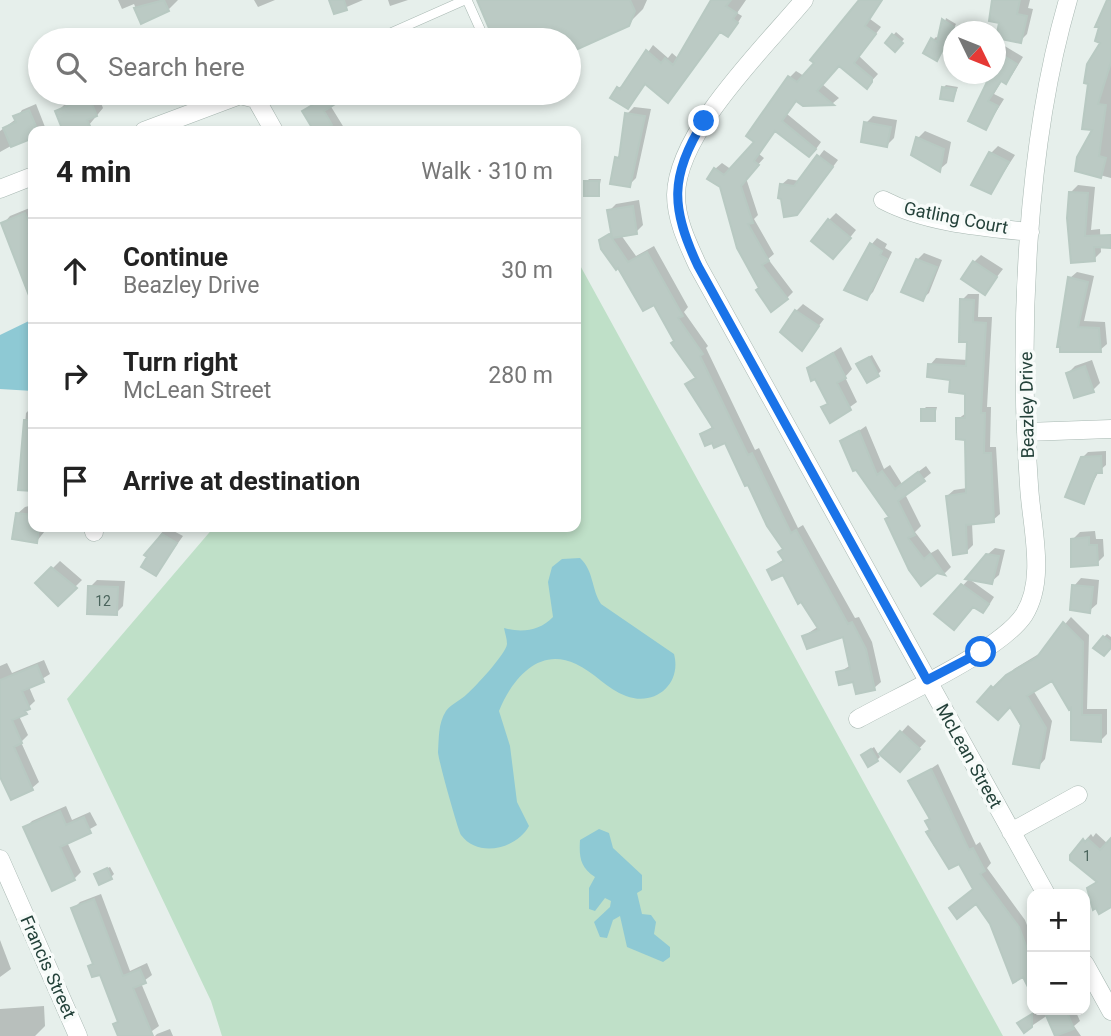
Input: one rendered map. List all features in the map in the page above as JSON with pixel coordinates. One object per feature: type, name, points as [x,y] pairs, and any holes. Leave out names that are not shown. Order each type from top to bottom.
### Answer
[{"type":"street","name":"McLean Street","points":[[804,0],[704,121],[690,144],[678,178],[679,217],[698,266],[1043,889]]},
{"type":"street","name":"Beazley Drive","points":[[858,719],[1001,638],[1024,615],[1031,600],[1036,556],[1026,432],[1026,318],[1030,232],[1054,56],[1068,0]]},
{"type":"street","points":[[157,126],[213,105]]},
{"type":"street","points":[[259,105],[271,126]]},
{"type":"street","points":[[0,190],[28,178]]},
{"type":"street","name":"Gatling Court","points":[[883,200],[912,213],[1030,232]]},
{"type":"street","points":[[1026,432],[1111,429]]},
{"type":"street","points":[[1011,831],[1078,795]]},
{"type":"street","name":"Francis Street","points":[[0,859],[78,1036]]},
{"type":"street","points":[[1090,973],[1111,1011]]},
{"type":"lane","points":[[402,28],[466,0],[479,28]]},
{"type":"green space","points":[[581,267],[1003,1036],[222,1036],[211,1001],[67,699],[210,532],[581,532]]},
{"type":"water","points":[[28,321],[28,391],[0,389],[0,335]]},
{"type":"water","points":[[580,558],[588,568],[601,604],[674,654],[674,675],[664,690],[647,698],[637,699],[619,693],[583,667],[563,660],[550,659],[528,669],[511,688],[499,711],[510,746],[517,802],[529,826],[523,834],[507,845],[497,848],[478,847],[461,835],[441,767],[438,752],[443,716],[471,690],[501,655],[507,644],[504,628],[530,630],[553,617],[548,582],[552,567],[562,559]]},
{"type":"water","points":[[599,829],[609,833],[613,848],[642,875],[642,890],[637,893],[642,914],[651,915],[656,922],[654,934],[670,947],[670,957],[663,962],[627,947],[620,916],[613,920],[607,938],[600,937],[594,922],[610,907],[611,901],[605,898],[595,911],[589,909],[589,888],[595,877],[583,865],[580,857],[580,840]]},
{"type":"building","points":[[164,0],[169,11],[141,24],[134,8]]},
{"type":"building","points":[[329,0],[344,0],[347,10],[334,14]]},
{"type":"building","points":[[477,0],[630,0],[635,11],[629,26],[581,48],[581,28],[489,28]]},
{"type":"building","points":[[711,0],[731,0],[726,6],[737,13],[733,19],[738,23],[728,37],[720,32],[668,103],[645,84],[628,109],[610,98],[617,87],[620,89],[646,50],[661,63],[665,58],[673,65]]},
{"type":"building","points":[[859,0],[882,0],[865,26],[876,34],[854,63],[872,78],[872,82],[867,89],[839,66],[817,91],[834,105],[803,106],[796,101],[782,121],[816,149],[809,157],[775,131],[754,161],[759,165],[741,186],[753,223],[748,224],[769,261],[762,265],[788,299],[771,312],[756,290],[759,288],[737,248],[720,187],[707,179],[714,168],[724,175],[754,142],[746,136],[788,76],[797,82],[814,63],[810,60]]},
{"type":"building","points":[[992,0],[1020,0],[1017,14],[1027,16],[1021,43],[1006,40],[1006,21],[989,21]]},
{"type":"building","points":[[1107,0],[1111,0],[1111,62],[1098,104],[1106,105],[1099,156],[1106,158],[1101,178],[1075,171],[1077,157],[1092,130],[1082,129],[1088,84],[1084,83],[1087,64],[1100,43],[1095,41],[1099,27],[1095,27]]},
{"type":"building","points":[[942,19],[945,21],[943,49],[937,61],[923,53],[931,38],[937,42]]},
{"type":"building","points":[[892,34],[903,43],[895,52],[885,43]]},
{"type":"building","points":[[1006,57],[1017,64],[1006,84]]},
{"type":"building","points":[[986,84],[999,84],[988,101],[998,106],[986,130],[968,121]]},
{"type":"building","points":[[942,87],[956,89],[953,101],[940,99]]},
{"type":"building","points":[[70,105],[92,105],[97,116],[87,120],[90,126],[61,126],[55,111]]},
{"type":"building","points":[[312,105],[334,105],[324,111],[332,125],[311,126],[302,111]]},
{"type":"building","points":[[29,110],[36,126],[28,126],[28,140],[11,147],[3,128],[16,122],[13,116]]},
{"type":"building","points":[[625,113],[645,116],[630,187],[610,184],[615,157],[619,158]]},
{"type":"building","points":[[864,122],[891,127],[887,147],[861,142]]},
{"type":"building","points":[[916,137],[944,149],[940,172],[911,155]]},
{"type":"building","points":[[989,152],[1009,162],[991,194],[971,185]]},
{"type":"building","points":[[817,155],[833,167],[797,215],[784,217],[781,199],[778,198],[780,184],[794,186]]},
{"type":"building","points":[[584,181],[599,181],[599,196],[584,196]]},
{"type":"building","points":[[1069,192],[1088,193],[1085,236],[1111,235],[1111,248],[1094,247],[1095,261],[1071,263],[1067,218]]},
{"type":"building","points":[[633,206],[637,234],[612,238],[607,210]]},
{"type":"building","points":[[25,213],[28,220],[28,293],[1,223]]},
{"type":"building","points":[[828,219],[851,238],[833,259],[811,241]]},
{"type":"building","points":[[609,234],[628,262],[647,252],[683,316],[678,318],[703,354],[700,356],[748,455],[752,453],[791,533],[796,530],[848,624],[852,622],[866,649],[875,690],[856,694],[853,682],[839,685],[836,672],[850,669],[843,637],[807,649],[802,636],[819,630],[801,602],[798,604],[783,575],[772,580],[767,570],[784,561],[778,552],[783,549],[767,526],[748,485],[745,486],[725,443],[714,448],[712,443],[705,446],[700,434],[713,428],[685,384],[696,378],[671,343],[674,341],[654,305],[643,311],[618,268],[616,270],[601,249],[599,240]]},
{"type":"building","points":[[870,243],[882,251],[880,255],[887,259],[867,300],[844,290]]},
{"type":"building","points":[[916,259],[937,267],[923,301],[901,292]]},
{"type":"building","points":[[973,261],[997,277],[985,295],[961,279]]},
{"type":"building","points":[[1068,277],[1088,282],[1078,327],[1099,328],[1101,352],[1060,352],[1060,347],[1057,347]]},
{"type":"building","points":[[960,299],[974,300],[973,322],[986,323],[981,413],[985,413],[984,453],[991,453],[994,522],[966,525],[967,553],[953,555],[946,496],[966,493],[965,440],[956,439],[956,418],[965,418],[965,394],[949,392],[950,380],[927,377],[928,364],[966,366],[967,342],[959,342]]},
{"type":"building","points":[[795,310],[819,326],[802,351],[780,332]]},
{"type":"building","points":[[833,353],[846,378],[837,383],[851,410],[830,423],[821,407],[828,404],[815,379],[811,381],[807,368]]},
{"type":"building","points":[[869,357],[879,376],[867,383],[856,364]]},
{"type":"building","points":[[1085,366],[1094,392],[1074,398],[1066,373]]},
{"type":"building","points":[[921,409],[935,409],[935,421],[921,421]]},
{"type":"building","points":[[24,420],[28,420],[28,491],[18,490]]},
{"type":"building","points":[[859,431],[877,475],[882,471],[895,489],[918,472],[925,481],[898,501],[915,535],[908,538],[924,559],[930,554],[945,575],[937,573],[921,586],[909,570],[885,519],[889,517],[856,470],[853,471],[840,441]]},
{"type":"building","points":[[1101,456],[1102,473],[1096,473],[1084,504],[1065,497],[1081,457]]},
{"type":"building","points":[[16,513],[28,514],[28,532],[38,532],[37,543],[12,539]]},
{"type":"building","points":[[162,534],[177,543],[156,576],[141,567],[147,557],[144,555]]},
{"type":"building","points":[[1089,537],[1089,545],[1097,545],[1098,565],[1071,567],[1071,539]]},
{"type":"building","points":[[986,554],[999,556],[992,584],[965,579]]},
{"type":"building","points":[[51,567],[77,588],[58,606],[35,583]]},
{"type":"building","points":[[961,584],[989,604],[983,613],[973,607],[954,630],[934,614]]},
{"type":"building","points":[[1072,585],[1093,587],[1090,613],[1070,610]]},
{"type":"building","points":[[88,586],[118,587],[117,615],[87,614]]},
{"type":"building","points":[[1063,622],[1083,642],[1082,715],[1101,715],[1101,742],[1071,740],[1071,708],[1069,710],[1052,681],[1027,696],[1046,728],[1039,768],[1013,764],[1021,725],[1010,707],[998,720],[977,702],[991,686],[993,688],[1006,675],[1037,657]]},
{"type":"building","points":[[1103,636],[1111,642],[1111,648],[1104,656],[1093,648]]},
{"type":"building","points":[[37,665],[44,682],[22,691],[30,709],[25,711],[27,714],[12,720],[22,743],[14,747],[33,790],[11,800],[0,777],[0,680]]},
{"type":"building","points":[[900,731],[920,749],[900,772],[879,754]]},
{"type":"building","points":[[871,749],[878,761],[868,767],[861,755]]},
{"type":"building","points":[[931,769],[969,850],[973,848],[985,871],[980,874],[1019,927],[1027,949],[1027,985],[1023,977],[1013,983],[990,924],[976,904],[957,919],[949,908],[973,889],[959,864],[949,869],[926,832],[930,830],[925,821],[930,819],[908,781]]},
{"type":"building","points":[[60,811],[66,825],[84,817],[91,833],[60,847],[75,880],[52,891],[23,827]]},
{"type":"building","points":[[1111,838],[1111,907],[1099,914],[1096,908],[1093,910],[1090,889],[1087,888],[1097,882],[1070,860],[1070,855],[1083,839],[1085,842],[1088,839],[1100,850]]},
{"type":"building","points":[[107,868],[112,879],[99,885],[94,874]]},
{"type":"building","points":[[94,899],[123,976],[140,969],[146,983],[133,988],[153,1036],[118,1036],[113,1024],[118,1022],[100,975],[92,977],[88,966],[93,964],[71,908]]},
{"type":"building","points":[[1032,1015],[1032,1027],[1024,1033],[1017,1023]]},
{"type":"building","points":[[1046,1015],[1068,1015],[1074,1029],[1055,1036]]},
{"type":"route","points":[[704,121],[682,160],[676,197],[679,217],[698,266],[927,680],[981,652]]}]
